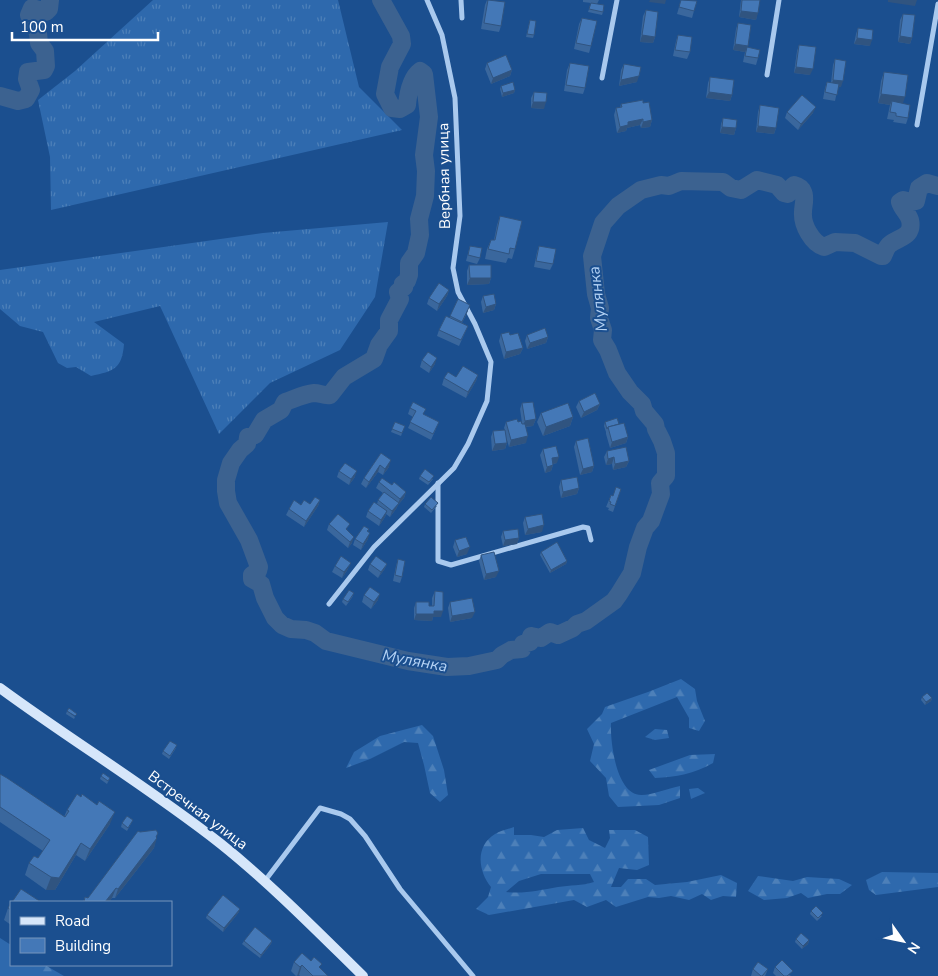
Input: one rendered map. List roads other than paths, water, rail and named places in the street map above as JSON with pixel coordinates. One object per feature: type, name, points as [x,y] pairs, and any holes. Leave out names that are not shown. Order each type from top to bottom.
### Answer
[{"type":"main road","name":"Встречная улица","points":[[0,688],[170,806],[221,844],[363,976]]},
{"type":"street","name":"Вербная улица","points":[[329,604],[374,547],[454,468],[468,444],[487,401],[491,362],[475,324],[458,292],[454,268],[460,216],[455,98],[442,35],[427,0]]},
{"type":"street","points":[[461,0],[462,18]]},
{"type":"street","points":[[602,78],[617,0]]},
{"type":"street","points":[[767,75],[779,0]]},
{"type":"street","points":[[917,125],[938,4]]},
{"type":"street","points":[[438,483],[438,562],[451,565],[583,527],[588,528],[591,540]]},
{"type":"street","points":[[264,882],[320,808],[341,814],[350,819],[365,836],[400,889],[472,976]]},
{"type":"waterway","name":"Мулянка","points":[[0,96],[18,101],[26,99],[31,90],[27,79],[28,72],[44,70],[46,66],[45,51],[39,43],[38,33],[29,15],[32,8],[46,12],[49,9],[50,0]]},
{"type":"waterway","name":"Мулянка","points":[[381,0],[401,36],[402,44],[390,67],[385,94],[392,108],[400,109],[407,105],[412,82],[420,71],[424,74],[429,117],[424,155],[426,171],[425,196],[419,219],[420,235],[416,253],[409,263],[409,275],[407,281],[403,284],[404,287],[398,292],[400,299],[389,320],[389,331],[379,345],[374,359],[344,377],[330,395],[316,393],[303,395],[285,402],[281,410],[264,420],[255,435],[248,437],[247,444],[231,463],[226,480],[228,503],[249,540],[259,567],[258,571],[252,575],[252,579],[261,584],[265,598],[275,618],[282,625],[291,629],[315,633],[326,641],[408,661],[447,667],[469,666],[497,660],[511,650],[522,649],[523,644],[530,642],[531,636],[541,638],[550,632],[558,635],[573,628],[614,601],[619,594],[632,573],[638,547],[645,528],[651,521],[661,494],[660,483],[666,476],[666,453],[655,424],[644,411],[642,404],[630,392],[617,373],[602,340],[603,330],[599,318],[600,308],[596,294],[592,256],[603,223],[618,206],[641,190],[661,185],[669,186],[681,181],[723,182],[731,188],[741,190],[757,180],[777,185],[784,193],[788,194],[794,185],[801,188],[804,194],[804,222],[816,242],[824,247],[835,242],[855,243],[883,256],[892,242],[904,236],[910,230],[910,220],[900,202],[903,200],[916,201],[919,188],[927,183],[938,186]]}]
